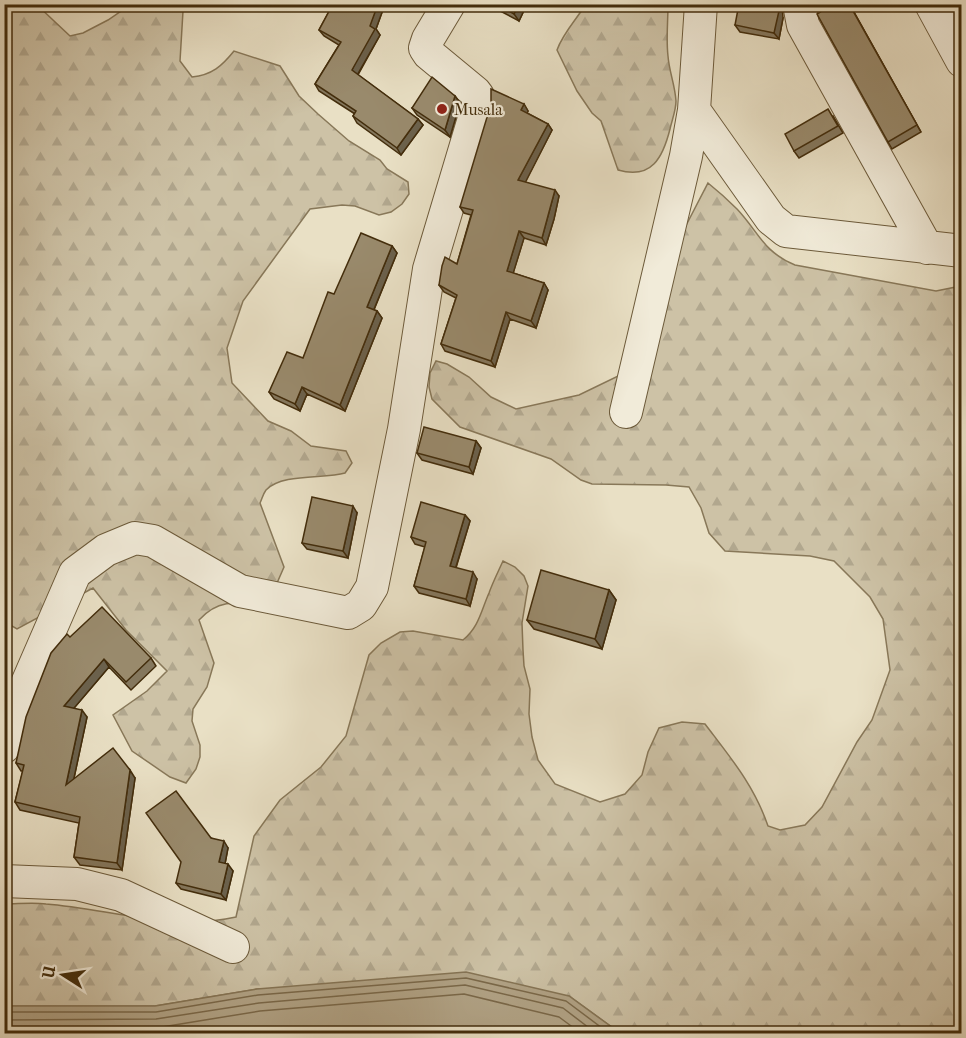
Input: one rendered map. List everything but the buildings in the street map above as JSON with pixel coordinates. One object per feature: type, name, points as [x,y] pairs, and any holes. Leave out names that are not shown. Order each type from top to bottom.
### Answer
[{"type":"street","points":[[4,747],[26,688],[75,573],[106,550],[135,538],[153,541],[240,591],[348,613],[361,604],[372,587],[404,429],[429,269],[478,105],[478,96],[475,92],[429,54],[425,48],[449,4]]},
{"type":"street","points":[[626,412],[686,156],[694,110],[700,4]]},
{"type":"street","points":[[799,4],[803,25],[927,248]]},
{"type":"street","points":[[931,4],[962,61]]},
{"type":"street","points":[[694,110],[771,219],[786,231],[962,252]]},
{"type":"street","points":[[4,881],[77,884],[121,895],[233,947]]},
{"type":"green space","points":[[586,4],[668,5],[667,50],[676,101],[664,149],[648,169],[639,172],[618,170],[601,121],[592,113],[577,91],[557,50],[566,32]]},
{"type":"green space","points":[[5,5],[37,5],[70,36],[83,33],[130,5],[181,5],[183,11],[180,61],[192,77],[216,69],[234,51],[280,66],[299,96],[318,114],[349,141],[380,160],[387,169],[408,182],[409,194],[402,204],[391,212],[379,215],[355,206],[342,205],[310,209],[243,301],[227,348],[232,383],[268,421],[291,431],[311,446],[346,451],[352,463],[345,473],[282,481],[264,493],[260,503],[284,567],[267,606],[230,603],[215,608],[199,620],[214,663],[207,687],[193,709],[192,721],[200,745],[200,757],[196,769],[186,783],[170,777],[132,751],[113,715],[147,691],[167,671],[126,630],[93,588],[17,629],[5,622]]},
{"type":"green space","points":[[948,5],[961,5],[961,32]]},
{"type":"green space","points":[[708,183],[737,209],[775,254],[795,265],[936,291],[961,286],[961,1033],[620,1033],[569,996],[257,989],[155,1006],[5,1006],[4,904],[41,903],[141,918],[189,922],[236,917],[254,836],[280,800],[321,767],[346,736],[369,655],[381,643],[400,632],[413,631],[463,640],[476,624],[503,561],[515,567],[524,576],[528,586],[522,623],[524,666],[530,689],[529,714],[532,737],[538,760],[555,784],[600,802],[625,794],[642,775],[648,752],[659,728],[682,722],[705,724],[749,784],[768,826],[780,830],[805,825],[822,807],[857,742],[872,720],[890,670],[883,619],[870,597],[834,561],[810,556],[725,551],[709,533],[701,508],[689,487],[592,484],[581,480],[551,459],[460,427],[432,399],[429,387],[430,373],[436,361],[447,364],[469,377],[491,397],[516,409],[579,395],[641,365],[679,239]]},
{"type":"water","points":[[466,972],[569,996],[620,1033],[5,1033],[5,1006],[155,1006],[257,989]]},
{"type":"place","name":"Musala","points":[[442,109]]}]
